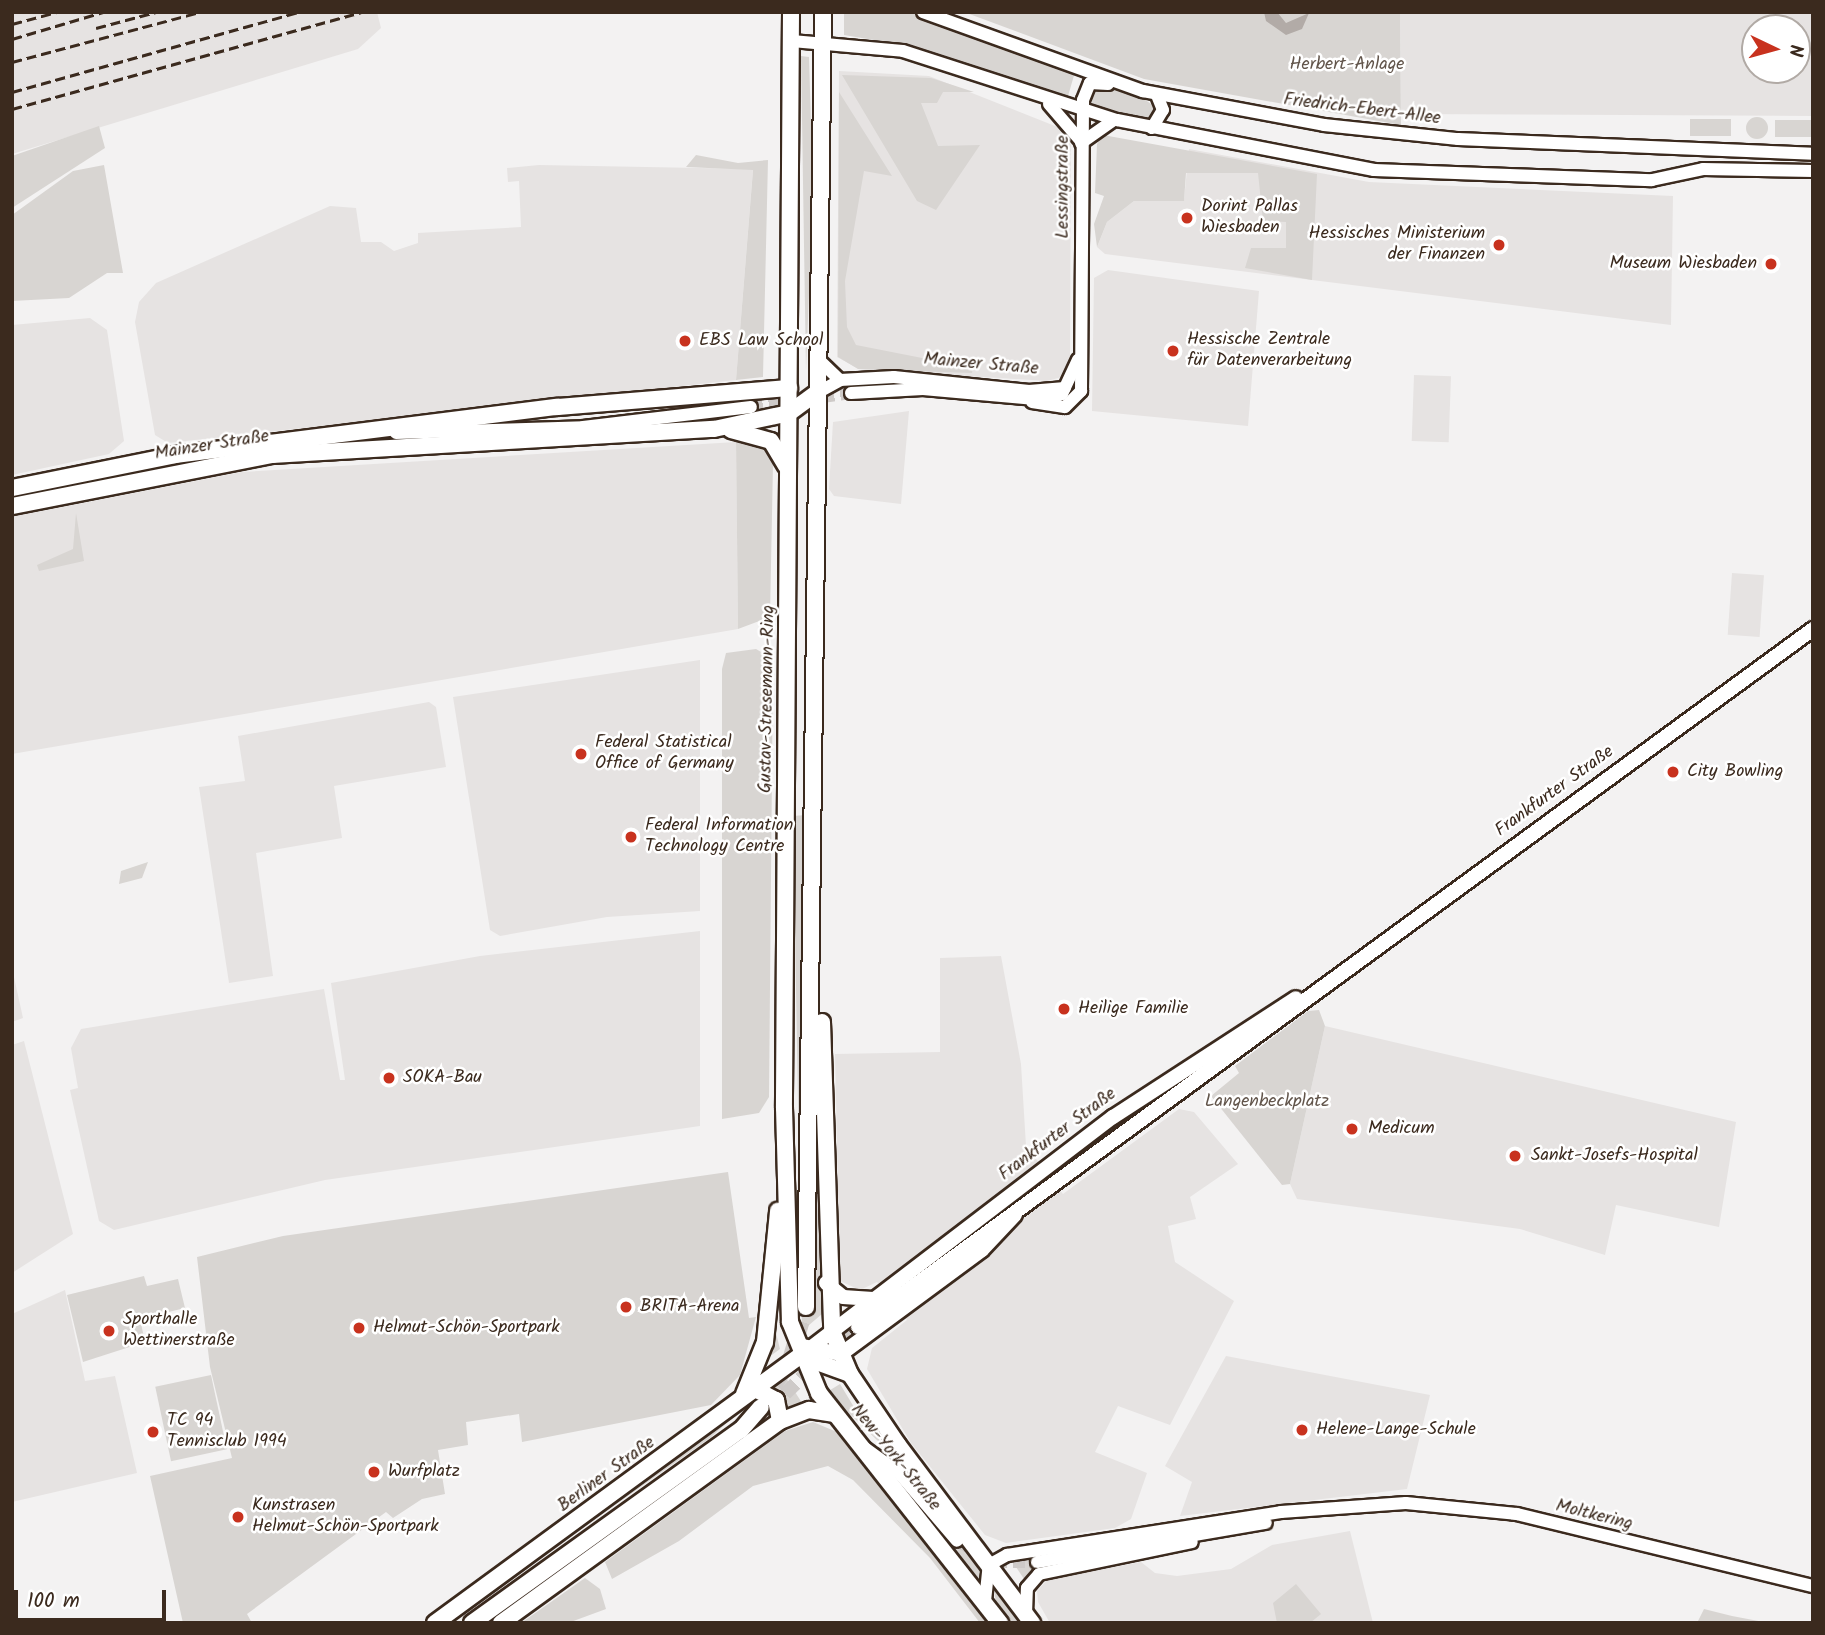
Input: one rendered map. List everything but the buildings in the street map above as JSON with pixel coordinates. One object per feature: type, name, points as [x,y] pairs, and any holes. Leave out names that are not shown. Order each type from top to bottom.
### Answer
[{"type":"main road","name":"Gustav-Stresemann-Ring","points":[[791,12],[784,1146],[801,1348]]},
{"type":"main road","points":[[823,12],[818,359],[814,400],[812,803],[826,1283],[832,1331],[841,1354]]},
{"type":"main road","points":[[789,388],[814,400]]},
{"type":"main road","name":"Mainzer Straße","points":[[12,488],[141,460],[557,407],[789,388]]},
{"type":"main road","name":"Mainzer Straße","points":[[12,506],[272,455],[420,444],[677,433],[773,418],[814,400]]},
{"type":"main road","points":[[714,429],[763,436],[779,450],[789,476]]},
{"type":"main road","name":"Frankfurter Straße","points":[[858,1327],[1024,1203],[1813,629]]},
{"type":"main road","points":[[786,803],[794,810],[812,803]]},
{"type":"main road","points":[[806,1307],[814,925]]},
{"type":"main road","name":"Frankfurter Straße","points":[[801,1348],[832,1331],[1157,1086],[1320,987]]},
{"type":"main road","points":[[736,1404],[751,1381],[767,1332],[784,1146]]},
{"type":"main road","points":[[801,1348],[841,1354],[995,1240],[1024,1203]]},
{"type":"main road","points":[[826,1283],[843,1297],[873,1299]]},
{"type":"main road","points":[[801,1348],[850,1374]]},
{"type":"main road","name":"Berliner Straße","points":[[435,1623],[755,1390],[801,1348]]},
{"type":"main road","name":"New-York-Straße","points":[[801,1348],[835,1414],[1000,1623]]},
{"type":"main road","name":"New-York-Straße","points":[[841,1354],[850,1374],[1029,1618]]},
{"type":"main road","points":[[755,1390],[776,1400],[780,1422]]},
{"type":"main road","points":[[472,1623],[741,1430],[763,1409]]},
{"type":"main road","points":[[501,1623],[780,1422],[809,1409],[835,1414]]},
{"type":"street","name":"Friedrich-Ebert-Allee","points":[[923,12],[1143,91],[1378,133],[1813,154]]},
{"type":"street","points":[[792,41],[822,41],[903,51],[1047,102],[1117,120],[1374,170],[1652,180],[1703,169],[1813,171]]},
{"type":"street","name":"Lessingstraße","points":[[1032,401],[1074,403],[1082,385],[1081,143],[1082,111],[1090,83],[1143,91]]},
{"type":"street","points":[[1152,128],[1163,110],[1157,94]]},
{"type":"street","points":[[1047,102],[1081,143],[1096,127],[1117,120]]},
{"type":"street","name":"Lessingstraße","points":[[1065,388],[1076,368],[1081,348]]},
{"type":"street","points":[[814,400],[840,380],[818,359]]},
{"type":"street","name":"Mainzer Straße","points":[[840,380],[905,377],[1029,391],[1065,388]]},
{"type":"street","name":"Mainzer Straße","points":[[851,393],[937,389],[1032,401],[1056,398],[1065,388]]},
{"type":"street","name":"Mainzer Straße","points":[[360,434],[484,432],[751,407]]},
{"type":"street","name":"Mainzer Straße","points":[[420,444],[484,432]]},
{"type":"street","points":[[862,1446],[899,1473],[957,1541]]},
{"type":"street","name":"Moltkering","points":[[1037,1562],[1363,1505],[1437,1504],[1517,1514],[1813,1586]]},
{"type":"street","name":"Moltkering","points":[[1173,1537],[1363,1505]]},
{"type":"street","points":[[1029,1618],[1027,1588],[1039,1574],[1126,1545],[1173,1537]]},
{"type":"street","name":"Moltkering","points":[[991,1563],[1126,1545]]},
{"type":"street","points":[[985,1601],[991,1563]]},
{"type":"shaded area","points":[[12,12],[377,12],[381,28],[358,49],[12,154]]},
{"type":"shaded area","points":[[1264,12],[1277,12],[1286,23],[1309,13],[1302,29],[1286,35],[1266,21]]},
{"type":"shaded area","points":[[1400,12],[1813,12],[1813,116],[1401,114]]},
{"type":"shaded area","points":[[839,71],[929,76],[1065,130],[1071,146],[1070,357],[1062,377],[1047,381],[859,369],[837,357]]},
{"type":"shaded area","points":[[1189,149],[1369,182],[1673,196],[1671,325],[1105,254],[1097,247],[1107,222],[1134,201],[1184,200]]},
{"type":"shaded area","points":[[539,165],[753,169],[736,380],[168,443],[155,435],[135,322],[139,302],[156,283],[330,206],[356,208],[361,242],[381,242],[394,251],[418,243],[418,233],[521,227],[519,181],[508,182],[507,168]]},
{"type":"shaded area","name":"Hessische Zentrale für Datenverarbeitung","points":[[1108,270],[1259,291],[1248,426],[1092,411],[1094,278]]},
{"type":"shaded area","points":[[90,318],[107,330],[124,441],[109,454],[12,475],[12,325]]},
{"type":"shaded area","points":[[1414,375],[1451,376],[1449,442],[1412,441]]},
{"type":"shaded area","points":[[909,411],[901,504],[834,496],[829,489],[833,422]]},
{"type":"shaded area","points":[[736,442],[738,629],[12,754],[12,517],[242,472]]},
{"type":"shaded area","points":[[1732,573],[1764,575],[1760,637],[1728,635]]},
{"type":"shaded area","name":"Federal Statistical Office of Germany","points":[[700,660],[700,911],[607,917],[500,936],[490,930],[453,697]]},
{"type":"shaded area","points":[[429,702],[436,707],[446,767],[334,786],[342,838],[256,853],[273,976],[229,983],[199,787],[245,781],[238,736]]},
{"type":"shaded area","points":[[700,931],[700,1126],[325,1180],[114,1230],[99,1221],[70,1090],[78,1088],[71,1048],[81,1029],[324,989],[340,1080],[345,1080],[331,983],[480,956]]},
{"type":"shaded area","points":[[1001,956],[1021,1064],[1026,1146],[1063,1194],[1179,1109],[1194,1112],[1238,1164],[1190,1197],[1196,1219],[1168,1226],[1175,1262],[1234,1301],[1170,1425],[1118,1406],[1095,1452],[1147,1473],[1131,1519],[1115,1528],[1006,1543],[985,1535],[911,1443],[867,1369],[872,1348],[907,1320],[877,1282],[860,1290],[840,1281],[835,1054],[940,1052],[940,958]]},
{"type":"shaded area","points":[[12,968],[23,1018],[12,1022]]},
{"type":"shaded area","name":"Sankt-Josefs-Hospital","points":[[1325,1026],[1736,1122],[1719,1227],[1616,1205],[1605,1255],[1520,1229],[1297,1199],[1290,1184]]},
{"type":"shaded area","points":[[24,1041],[73,1234],[12,1273],[12,1045]]},
{"type":"shaded area","points":[[65,1290],[85,1381],[115,1376],[137,1473],[12,1502],[12,1314]]},
{"type":"shaded area","name":"Helene-Lange-Schule","points":[[1226,1356],[1430,1395],[1407,1489],[1180,1516],[1192,1482],[1165,1466]]},
{"type":"shaded area","points":[[1350,1531],[1373,1623],[1050,1623],[1038,1602],[1037,1591],[1047,1580],[1141,1562],[1155,1573],[1177,1576],[1231,1569],[1272,1545]]},
{"type":"green space","points":[[844,12],[914,12],[1075,72],[1066,103],[916,47],[844,35]]},
{"type":"green space","name":"Herbert-Anlage","points":[[964,12],[1400,12],[1401,125],[1144,79]]},
{"type":"green space","points":[[801,56],[809,57],[813,190],[806,370]]},
{"type":"green space","points":[[842,75],[931,78],[974,92],[943,92],[937,103],[921,103],[938,146],[980,145],[936,210],[917,201]]},
{"type":"green space","points":[[1099,85],[1142,98],[1156,107],[1152,118],[1094,108],[1089,93]]},
{"type":"green space","points":[[839,92],[892,176],[864,171],[845,281],[847,327],[856,345],[973,368],[972,373],[858,369],[838,357]]},
{"type":"green space","points":[[1757,117],[1765,120],[1768,128],[1765,136],[1757,139],[1749,136],[1746,128],[1749,120]]},
{"type":"green space","points":[[1690,119],[1731,119],[1731,136],[1690,136]]},
{"type":"green space","points":[[1775,120],[1813,120],[1813,137],[1775,137]]},
{"type":"green space","points":[[99,126],[105,148],[12,208],[12,156]]},
{"type":"green space","points":[[1103,135],[1317,174],[1312,280],[1245,268],[1251,248],[1286,248],[1286,222],[1263,221],[1258,173],[1186,173],[1184,201],[1134,201],[1107,222],[1097,247],[1094,224],[1104,196],[1095,193],[1097,144]]},
{"type":"green space","points":[[696,155],[738,163],[768,160],[763,377],[736,380],[753,170],[686,167]]},
{"type":"green space","points":[[104,165],[123,273],[107,273],[69,298],[12,301],[12,215],[73,171]]},
{"type":"green space","points":[[736,442],[763,446],[773,463],[770,617],[738,629]]},
{"type":"green space","points":[[76,513],[84,561],[39,571],[37,565],[73,549]]},
{"type":"green space","points":[[756,649],[773,659],[769,1097],[759,1113],[722,1119],[722,669],[726,653]]},
{"type":"green space","points":[[806,815],[812,1307],[817,1064],[822,1314],[802,1331],[793,816]]},
{"type":"green space","points":[[148,862],[142,878],[119,884],[121,871]]},
{"type":"green space","name":"Langenbeckplatz","points":[[1319,1010],[1325,1026],[1290,1184],[1282,1185],[1211,1096],[1239,1073],[1235,1066],[1308,1011]]},
{"type":"green space","name":"Helmut-Schön-Sportpark","points":[[728,1172],[749,1318],[756,1317],[740,1375],[711,1405],[522,1442],[519,1414],[466,1422],[468,1445],[438,1450],[445,1494],[422,1499],[393,1518],[386,1512],[247,1614],[252,1623],[183,1623],[150,1476],[232,1458],[210,1367],[197,1257],[283,1236]]},
{"type":"green space","points":[[782,1233],[775,1329],[780,1349],[769,1357]]},
{"type":"green space","name":"Sporthalle Wettinerstraße","points":[[144,1276],[147,1286],[178,1279],[185,1308],[140,1319],[145,1342],[83,1362],[67,1295]]},
{"type":"green space","points":[[211,1375],[227,1449],[171,1461],[155,1387]]},
{"type":"green space","points":[[786,1378],[804,1406],[789,1410],[768,1387]]},
{"type":"green space","points":[[840,1384],[863,1422],[904,1466],[827,1392]]},
{"type":"green space","points":[[754,1397],[773,1409],[774,1420],[714,1460],[770,1415],[752,1400],[710,1438],[448,1623]]},
{"type":"green space","points":[[813,1422],[837,1432],[988,1623],[980,1623],[930,1558],[853,1480],[828,1466],[753,1486],[679,1541],[612,1579],[605,1562],[785,1431]]},
{"type":"green space","points":[[962,1535],[986,1567],[980,1585],[951,1548]]},
{"type":"green space","points":[[1035,1556],[1039,1570],[1026,1582],[1012,1561]]},
{"type":"green space","points":[[585,1578],[600,1589],[606,1609],[568,1623],[521,1623]]},
{"type":"green space","points":[[992,1578],[1023,1623],[1008,1623],[997,1609]]},
{"type":"green space","points":[[1296,1584],[1321,1614],[1310,1623],[1277,1623],[1273,1603]]},
{"type":"green space","points":[[1704,1609],[1732,1616],[1769,1623],[1697,1623]]},
{"type":"tunnel","points":[[751,407],[851,393]]},
{"type":"tunnel","points":[[762,1405],[790,1360],[806,1307]]},
{"type":"tunnel","points":[[830,1350],[858,1327]]},
{"type":"tunnel","points":[[770,1408],[816,1364]]},
{"type":"tunnel","points":[[957,1541],[995,1562],[1037,1562]]},
{"type":"railway","points":[[12,24],[57,12]]},
{"type":"railway","points":[[12,39],[103,12]]},
{"type":"railway","points":[[96,28],[156,12]]},
{"type":"railway","points":[[12,62],[200,12]]},
{"type":"railway","points":[[12,92],[299,12]]},
{"type":"railway","points":[[12,109],[361,12]]},
{"type":"place","name":"Dorint Pallas Wiesbaden","points":[[1187,218]]},
{"type":"place","name":"Hessisches Ministerium der Finanzen","points":[[1499,245]]},
{"type":"place","name":"Museum Wiesbaden","points":[[1771,264]]},
{"type":"place","name":"EBS Law School","points":[[685,341]]},
{"type":"place","name":"Hessische Zentrale für Datenverarbeitung","points":[[1173,351]]},
{"type":"place","name":"Federal Statistical Office of Germany","points":[[581,754]]},
{"type":"place","name":"City Bowling","points":[[1673,772]]},
{"type":"place","name":"Federal Information Technology Centre","points":[[631,837]]},
{"type":"place","name":"Heilige Familie","points":[[1064,1009]]},
{"type":"place","name":"SOKA-Bau","points":[[389,1078]]},
{"type":"place","name":"Medicum","points":[[1352,1129]]},
{"type":"place","name":"Sankt-Josefs-Hospital","points":[[1515,1156]]},
{"type":"place","name":"BRITA-Arena","points":[[626,1307]]},
{"type":"place","name":"Helmut-Schön-Sportpark","points":[[359,1328]]},
{"type":"place","name":"Sporthalle Wettinerstraße","points":[[109,1331]]},
{"type":"place","name":"Helene-Lange-Schule","points":[[1302,1430]]},
{"type":"place","name":"TC 94 Tennisclub 1994","points":[[153,1432]]},
{"type":"place","name":"Wurfplatz","points":[[374,1472]]},
{"type":"place","name":"Kunstrasen Helmut-Schön-Sportpark","points":[[238,1517]]}]
